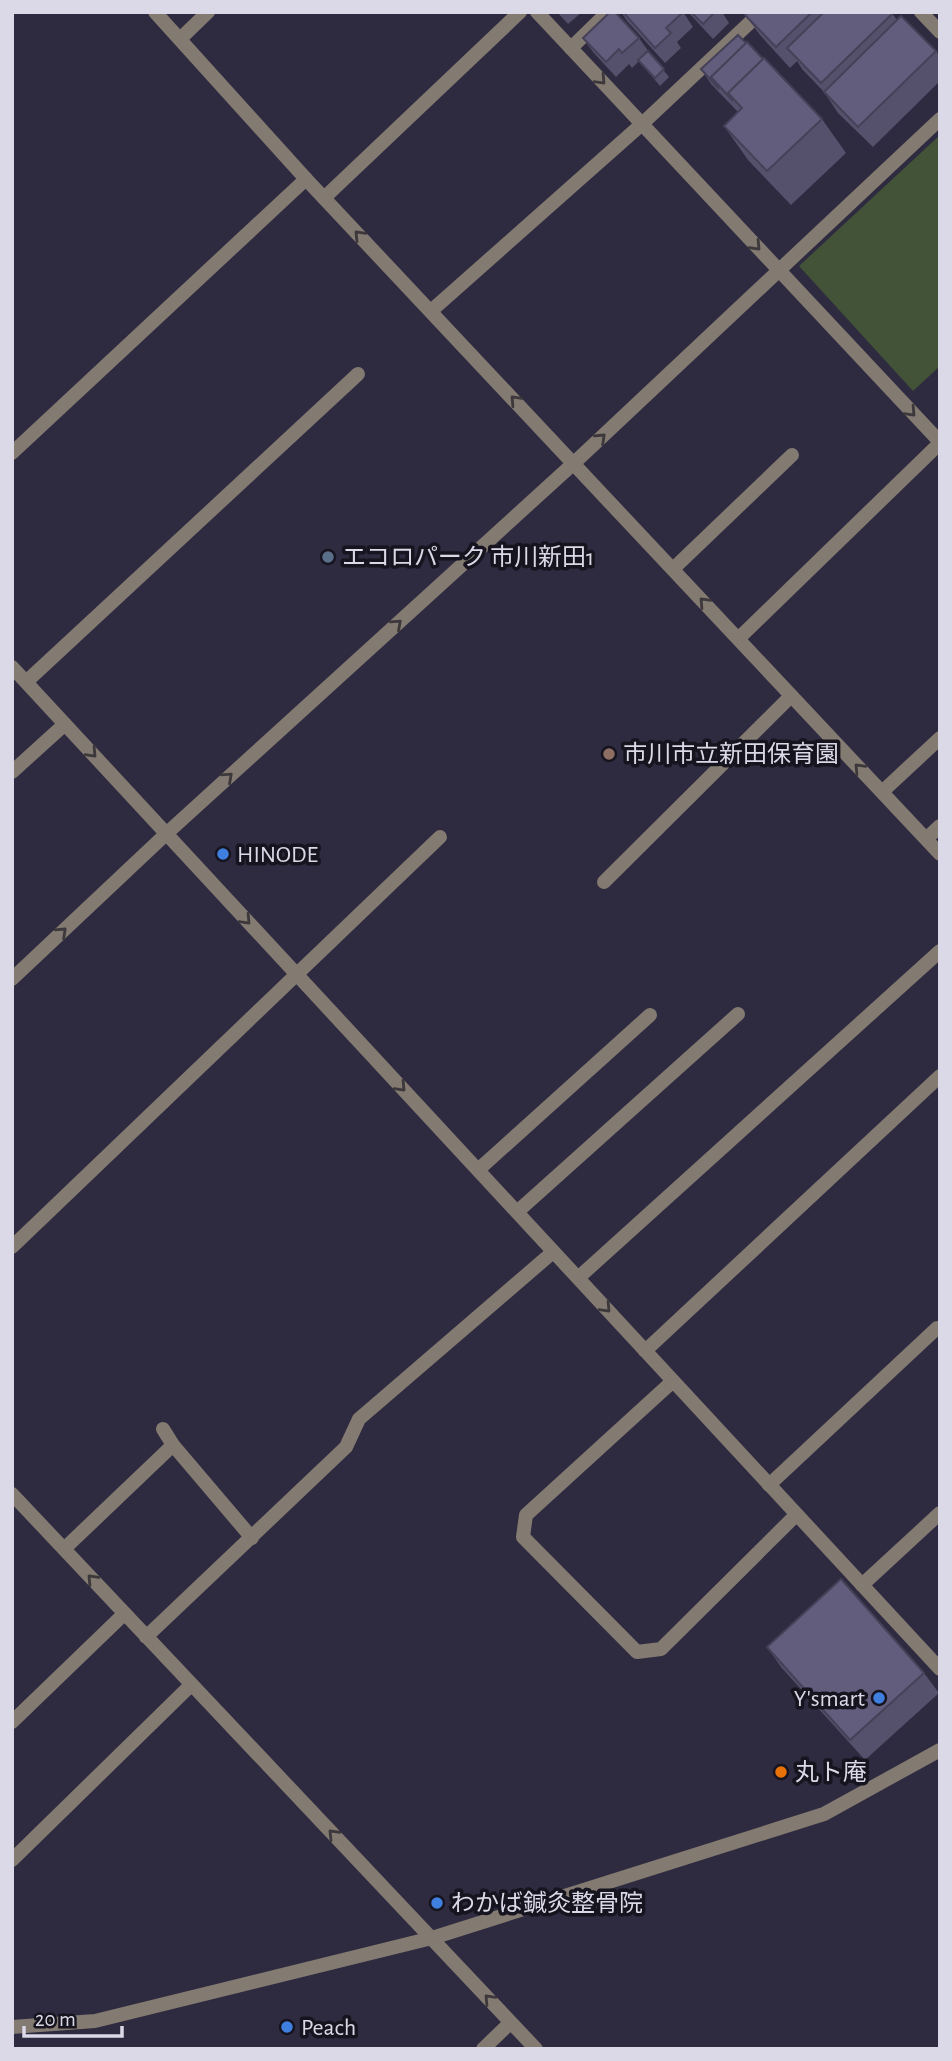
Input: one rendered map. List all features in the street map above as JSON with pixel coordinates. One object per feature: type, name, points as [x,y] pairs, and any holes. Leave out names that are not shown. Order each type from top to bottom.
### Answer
[{"type":"street","points":[[155,12],[306,179],[940,853]]},
{"type":"street","points":[[180,38],[208,12]]},
{"type":"street","points":[[324,198],[520,12]]},
{"type":"street","points":[[537,12],[940,443],[738,639]]},
{"type":"street","points":[[571,48],[608,12]]},
{"type":"street","points":[[431,311],[642,124],[761,12]]},
{"type":"street","points":[[921,12],[940,32]]},
{"type":"street","points":[[12,979],[166,834],[574,463],[940,119]]},
{"type":"street","points":[[12,453],[306,179]]},
{"type":"street","points":[[26,682],[358,374]]},
{"type":"street","points":[[673,569],[792,454]]},
{"type":"street","points":[[12,667],[940,1669]]},
{"type":"street","points":[[604,882],[791,696]]},
{"type":"street","points":[[12,772],[65,724]]},
{"type":"street","points":[[881,792],[940,738]]},
{"type":"street","points":[[926,839],[940,826]]},
{"type":"street","points":[[12,1247],[440,837]]},
{"type":"street","points":[[578,1278],[940,951]]},
{"type":"street","points":[[517,1212],[738,1014]]},
{"type":"street","points":[[478,1170],[650,1015]]},
{"type":"street","points":[[645,1351],[940,1076]]},
{"type":"street","points":[[146,1637],[346,1447],[359,1419],[553,1252]]},
{"type":"street","points":[[769,1485],[937,1328]]},
{"type":"street","points":[[673,1381],[526,1515],[523,1537],[637,1652],[661,1649],[796,1515]]},
{"type":"street","points":[[163,1429],[173,1445],[252,1538]]},
{"type":"street","points":[[64,1549],[173,1445]]},
{"type":"street","points":[[12,1494],[536,2049]]},
{"type":"street","points":[[862,1585],[940,1513]]},
{"type":"street","points":[[12,1721],[124,1614]]},
{"type":"street","points":[[12,1860],[191,1685]]},
{"type":"street","points":[[12,2027],[95,2021],[432,1938],[824,1814],[940,1749]]},
{"type":"street","points":[[483,2049],[510,2023]]},
{"type":"green space","points":[[940,135],[940,366],[913,391],[799,266]]},
{"type":"building","points":[[610,12],[615,12],[639,38],[622,53],[619,49],[606,62],[583,38]]},
{"type":"building","points":[[623,12],[683,12],[666,28],[671,33],[655,48]]},
{"type":"building","points":[[691,12],[715,12],[703,24]]},
{"type":"building","points":[[748,12],[812,12],[776,47],[745,15]]},
{"type":"building","points":[[824,12],[892,14],[821,83],[787,48]]},
{"type":"building","points":[[901,16],[936,51],[858,127],[824,92]]},
{"type":"building","points":[[738,35],[746,43],[711,77],[719,89],[701,69]]},
{"type":"building","points":[[747,42],[763,59],[728,93],[733,101],[711,77]]},
{"type":"building","points":[[648,51],[664,69],[655,78],[638,60]]},
{"type":"building","points":[[764,58],[822,119],[767,171],[724,126],[742,108],[728,93]]},
{"type":"building","points":[[841,1579],[924,1673],[850,1740],[767,1647]]},
{"type":"place","name":"エコロパーク 市川新田1","points":[[328,557]]},
{"type":"place","name":"市川市立新田保育園","points":[[609,754]]},
{"type":"place","name":"HINODE","points":[[223,854]]},
{"type":"place","name":"Y'smart","points":[[879,1698]]},
{"type":"place","name":"丸ト庵","points":[[781,1772]]},
{"type":"place","name":"わかば鍼灸整骨院","points":[[437,1903]]},
{"type":"place","name":"Peach","points":[[287,2027]]}]
